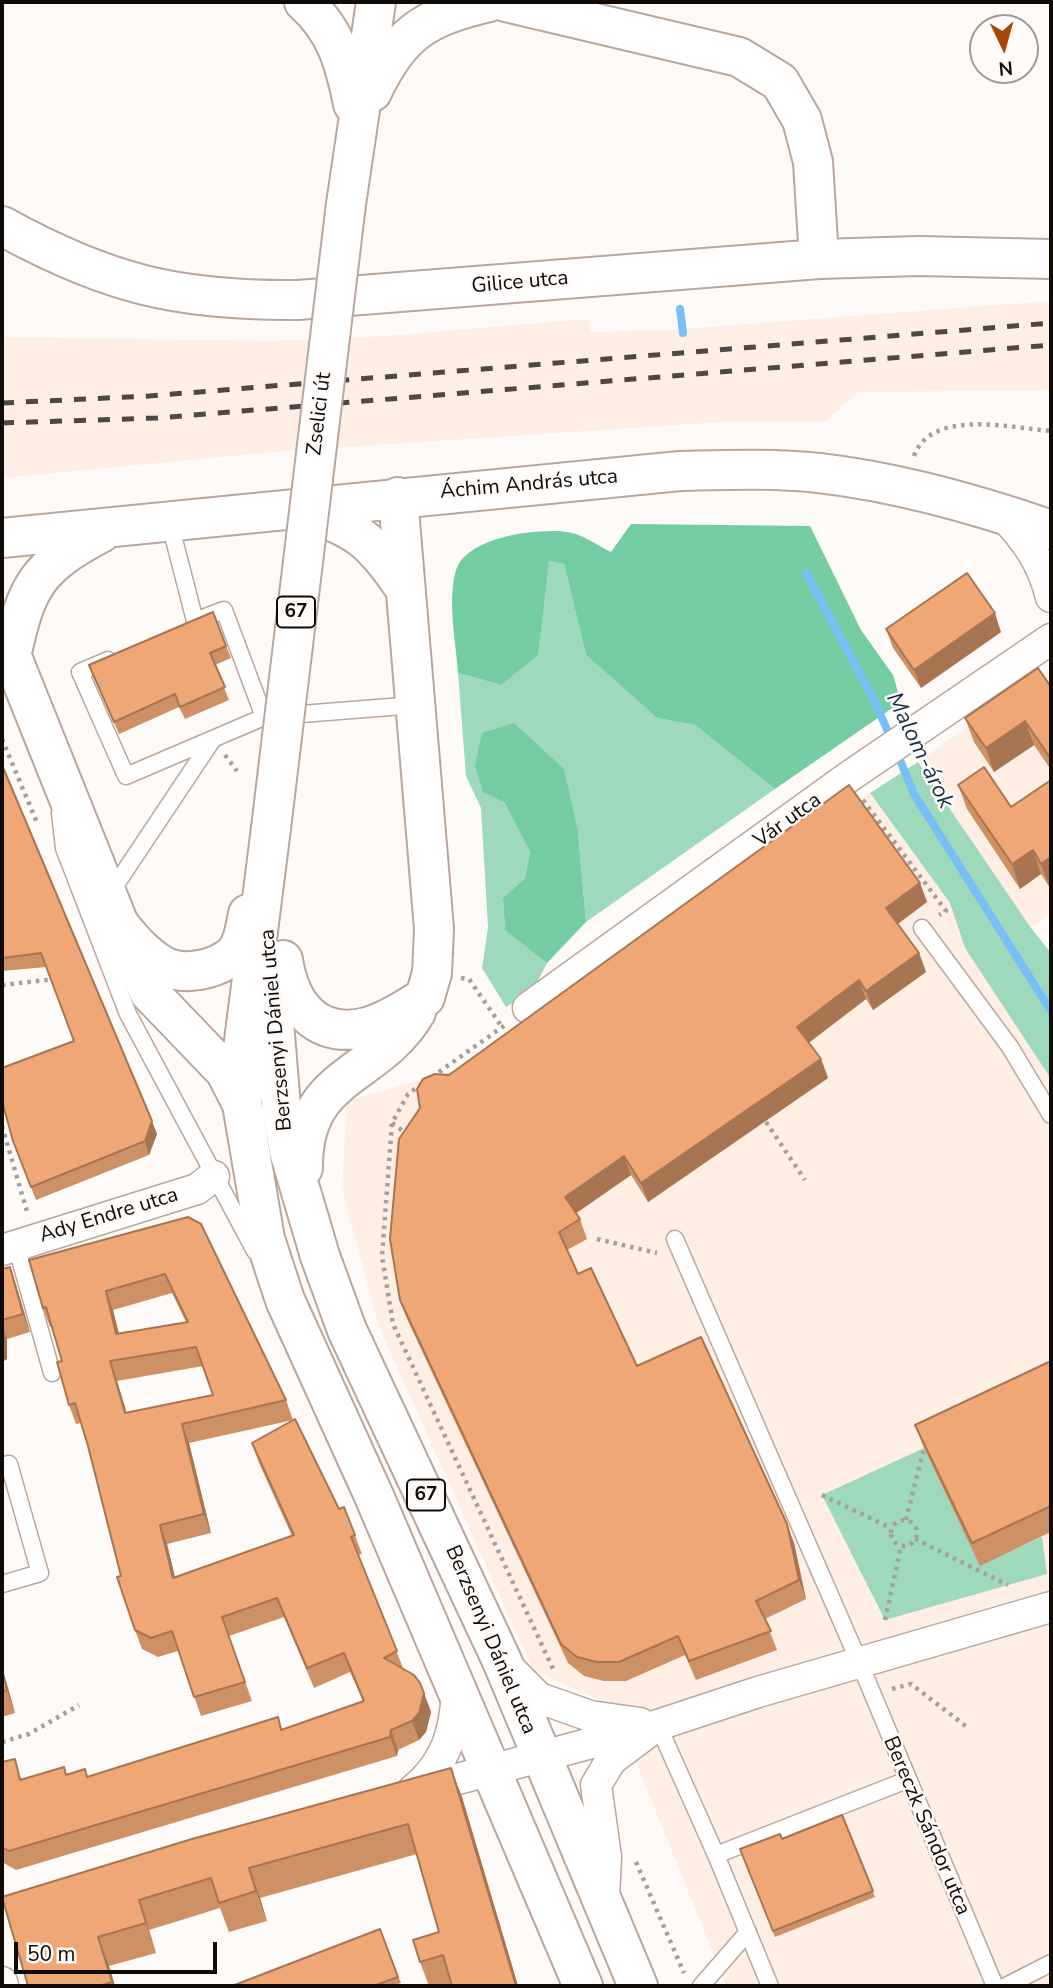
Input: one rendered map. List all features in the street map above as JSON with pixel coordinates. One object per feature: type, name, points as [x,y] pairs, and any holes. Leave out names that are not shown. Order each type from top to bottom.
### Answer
[{"type":"main road","points":[[304,2],[331,33],[345,60],[357,126]]},
{"type":"main road","name":"Zselici út","points":[[267,859],[357,126],[376,2]]},
{"type":"main road","points":[[357,126],[387,60],[407,36],[428,20],[489,2]]},
{"type":"main road","points":[[506,2],[739,57],[780,82],[802,120],[813,162],[819,259]]},
{"type":"main road","name":"Gilice utca","points":[[2,226],[78,265],[125,281],[177,294],[232,301],[298,300],[819,259],[919,256],[1051,259]]},
{"type":"main road","name":"Áchim András utca","points":[[2,538],[680,471],[751,469],[819,473],[903,486],[1000,512],[1051,530]]},
{"type":"main road","points":[[303,1202],[303,1143],[310,1117],[344,1079],[397,1036],[425,996],[432,973],[434,929],[398,497]]},
{"type":"main road","points":[[296,508],[332,520],[361,535],[383,555],[405,589]]},
{"type":"main road","points":[[116,526],[64,552],[38,580],[5,646],[55,762],[135,967],[149,992],[225,1071],[242,1104]]},
{"type":"main road","points":[[113,910],[137,946],[165,967],[180,971],[198,970],[219,963],[234,954],[244,938],[252,888],[267,859]]},
{"type":"main road","points":[[267,859],[279,890],[281,951],[287,984],[298,1006],[332,1028],[352,1030],[395,1015],[425,996]]},
{"type":"main road","name":"Berzsenyi Dániel utca","points":[[267,859],[243,1049],[242,1104],[265,1239],[285,1300],[458,1689],[583,1986]]},
{"type":"main road","name":"Berzsenyi Dániel utca","points":[[267,859],[281,1107],[303,1202],[347,1330],[502,1661],[638,1986]]},
{"type":"street","points":[[1000,512],[1029,542],[1045,572],[1051,597]]},
{"type":"street","name":"Vár utca","points":[[528,1008],[847,778],[1051,639]]},
{"type":"street","name":"Ady Endre utca","points":[[18,1245],[197,1189],[214,1176]]},
{"type":"street","points":[[458,1689],[451,1740],[436,1768],[399,1794],[658,1725],[758,1692],[1051,1607]]},
{"type":"street","points":[[502,1661],[539,1698],[590,1716],[658,1725]]},
{"type":"street","points":[[604,1901],[606,1857],[596,1785],[611,1760],[658,1725]]},
{"type":"lane","points":[[169,520],[189,624],[224,610],[264,717]]},
{"type":"lane","points":[[119,655],[80,672],[126,776],[264,717],[415,705]]},
{"type":"lane","points":[[113,910],[213,739]]},
{"type":"lane","points":[[55,762],[64,848],[128,1014],[214,1176],[285,1300]]},
{"type":"lane","points":[[922,929],[1010,1047],[1051,1115]]},
{"type":"lane","name":"Bereczk Sándor utca","points":[[676,1239],[774,1471],[860,1664],[906,1780],[995,1986]]},
{"type":"lane","points":[[18,1245],[52,1373]]},
{"type":"lane","points":[[2,1466],[9,1464],[40,1573],[2,1584]]},
{"type":"lane","points":[[658,1725],[770,1986]]},
{"type":"lane","points":[[716,1855],[906,1780]]},
{"type":"lane","points":[[701,1986],[748,1932]]},
{"type":"lane","points":[[1006,1986],[1051,1964]]},
{"type":"path","points":[[903,486],[917,448],[930,434],[948,426],[972,424],[1051,430]]},
{"type":"path","points":[[847,778],[946,911],[922,929]]},
{"type":"path","points":[[2,985],[65,978]]},
{"type":"path","points":[[528,1008],[408,1094],[392,1124],[382,1256],[393,1324],[563,1690],[557,1704]]},
{"type":"path","points":[[765,1122],[805,1180]]},
{"type":"path","points":[[392,1124],[417,1140]]},
{"type":"path","points":[[2,1126],[18,1245]]},
{"type":"path","points":[[597,1239],[682,1258]]},
{"type":"path","points":[[906,1520],[924,1448]]},
{"type":"path","points":[[822,1495],[891,1528]]},
{"type":"path","points":[[901,1546],[892,1539],[891,1528],[897,1521],[906,1520],[916,1527],[915,1539]]},
{"type":"path","points":[[901,1546],[915,1539]]},
{"type":"path","points":[[915,1539],[1008,1585]]},
{"type":"path","points":[[885,1620],[901,1546]]},
{"type":"path","points":[[873,1695],[911,1684],[967,1727]]},
{"type":"path","points":[[2,1742],[29,1734],[79,1705]]},
{"type":"path","points":[[632,1854],[685,1974]]},
{"type":"shaded area","points":[[1051,301],[1051,390],[858,392],[826,421],[721,422],[285,451],[2,478],[2,337],[271,341],[386,336],[588,319],[591,332],[668,330]]},
{"type":"shaded area","points":[[1051,668],[1051,914],[1031,928],[918,762]]},
{"type":"shaded area","points":[[870,793],[950,903],[965,948],[1051,1079],[1051,1986],[726,1986],[614,1707],[533,1670],[379,1327],[342,1189],[347,1101],[463,1068],[540,1020]]},
{"type":"green space","points":[[631,524],[810,526],[861,630],[893,675],[901,702],[775,789],[695,725],[657,718],[586,655],[564,564],[549,561],[538,655],[501,685],[458,673],[452,595],[456,570],[463,559],[488,542],[504,537],[554,531],[584,537],[611,552]]},
{"type":"green space","points":[[549,561],[564,564],[586,655],[657,718],[695,725],[775,789],[586,922],[578,832],[504,802],[530,852],[525,878],[503,898],[505,929],[547,963],[534,989],[506,1007],[482,968],[488,928],[481,808],[466,776],[458,673],[501,685]]},
{"type":"green space","points":[[514,723],[564,769],[578,832],[586,922],[547,963],[505,930],[503,898],[525,878],[530,852],[504,802],[483,792],[475,766],[482,733]]},
{"type":"green space","points":[[918,762],[1031,928],[1051,953],[1051,1079],[965,948],[950,903],[870,793]]},
{"type":"green space","points":[[924,1448],[980,1565],[1042,1537],[1047,1574],[885,1620],[822,1495]]},
{"type":"building","points":[[967,573],[995,613],[914,670],[886,629]]},
{"type":"building","points":[[213,612],[226,646],[210,653],[225,687],[180,707],[175,694],[114,722],[89,665]]},
{"type":"building","points":[[1038,668],[1051,687],[1051,759],[1025,721],[986,748],[965,718]]},
{"type":"building","points":[[2,765],[152,1121],[145,1141],[31,1187],[13,1141],[2,1101],[2,1068],[74,1041],[41,953],[2,958]]},
{"type":"building","points":[[984,767],[1011,807],[1051,780],[1051,857],[1041,864],[1033,850],[1012,864],[958,785]]},
{"type":"building","points":[[849,785],[920,883],[886,908],[919,953],[866,991],[859,980],[797,1027],[821,1059],[641,1183],[624,1156],[565,1197],[580,1219],[559,1232],[578,1274],[591,1268],[637,1366],[701,1337],[787,1524],[799,1580],[756,1601],[771,1631],[689,1661],[678,1636],[619,1662],[597,1662],[577,1657],[561,1644],[400,1300],[390,1239],[399,1139],[420,1108],[417,1089],[423,1079],[435,1074],[449,1075]]},
{"type":"building","points":[[188,1217],[201,1224],[286,1400],[182,1424],[204,1514],[160,1525],[173,1578],[294,1535],[252,1443],[295,1419],[339,1509],[344,1507],[355,1535],[351,1537],[397,1651],[384,1658],[414,1675],[424,1693],[419,1713],[412,1721],[391,1730],[390,1737],[9,1851],[2,1847],[2,1762],[15,1759],[20,1780],[64,1767],[66,1775],[85,1769],[87,1777],[278,1717],[281,1730],[364,1701],[344,1653],[307,1668],[277,1598],[222,1617],[245,1682],[194,1697],[172,1631],[151,1638],[135,1630],[117,1577],[121,1576],[88,1446],[75,1403],[69,1405],[57,1362],[62,1361],[29,1260]],"holes":[[[165,1274],[188,1322],[116,1334],[106,1291]],[[196,1347],[213,1395],[125,1413],[110,1361]]]},
{"type":"building","points":[[10,1267],[23,1314],[2,1320],[2,1269]]},
{"type":"building","points":[[1051,1361],[1051,1506],[972,1543],[915,1425]]},
{"type":"building","points":[[2,1672],[7,1690],[2,1692]]},
{"type":"building","points":[[451,1768],[516,1986],[452,1986],[443,1955],[420,1962],[413,1940],[439,1932],[408,1824],[249,1868],[256,1891],[219,1903],[211,1878],[139,1900],[146,1923],[98,1937],[112,1982],[99,1986],[28,1986],[2,1897],[192,1839]]},
{"type":"building","points":[[842,1815],[873,1891],[773,1931],[740,1849],[780,1834],[782,1839]]},
{"type":"building","points":[[380,1929],[398,1977],[373,1986],[232,1986]]},
{"type":"waterway","name":"Malom-árok","points":[[680,309],[683,333]]},
{"type":"waterway","name":"Malom-árok","points":[[806,573],[875,702],[892,741]]},
{"type":"waterway","name":"Malom-árok","points":[[897,753],[914,794],[1051,1011]]},
{"type":"railway","points":[[2,403],[149,396],[1051,323]]},
{"type":"railway","points":[[2,423],[157,418],[1051,345]]}]
